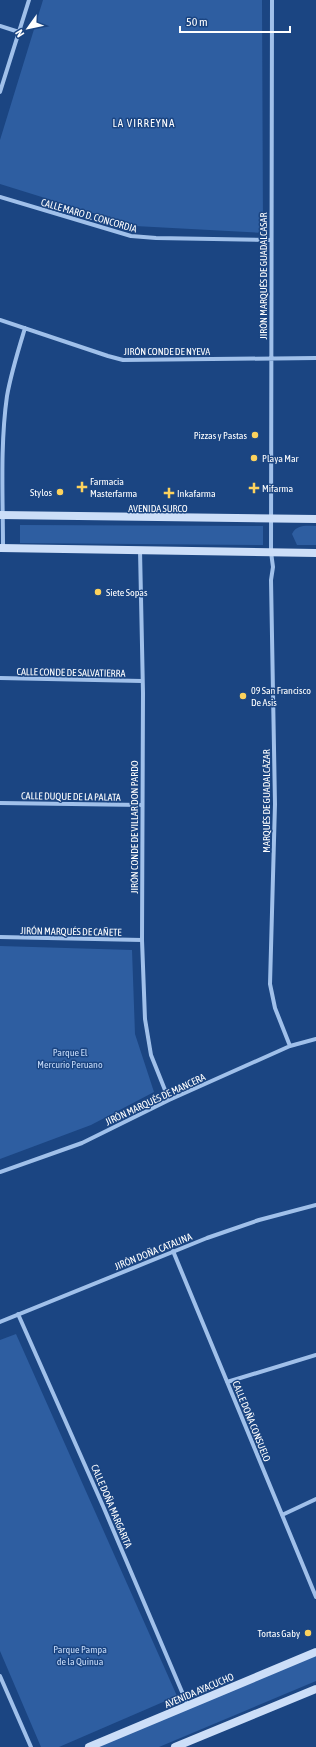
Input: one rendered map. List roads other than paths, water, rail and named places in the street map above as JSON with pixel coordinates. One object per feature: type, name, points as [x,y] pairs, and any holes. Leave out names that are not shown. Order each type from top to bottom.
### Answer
[{"type":"main road","name":"AVENIDA SURCO","points":[[1,515],[316,519]]},
{"type":"main road","points":[[1,548],[316,553]]},
{"type":"main road","name":"AVENIDA AYACUCHO","points":[[90,1747],[316,1652]]},
{"type":"main road","points":[[175,1747],[316,1689]]},
{"type":"street","points":[[0,92],[29,0]]},
{"type":"street","name":"JIRÓN MARQUÉS DE GUADALCASAR","points":[[271,552],[272,0]]},
{"type":"street","points":[[0,26],[19,32]]},
{"type":"street","name":"CALLE MARO D. CONCORDIA","points":[[0,197],[120,234],[137,237],[272,240]]},
{"type":"street","name":"JIRÓN CONDE DE NYEVA","points":[[0,320],[123,360],[316,358]]},
{"type":"street","points":[[1,548],[2,449],[7,397],[14,364],[25,328]]},
{"type":"street","name":"JIRÓN CONDE DE VILLAR DON PARDO","points":[[140,550],[142,681],[142,940],[146,1026],[148,1045],[154,1065],[169,1100]]},
{"type":"street","name":"MARQUÉS DE GUADALCÁZAR","points":[[271,552],[273,567],[271,580],[275,804],[270,984],[275,1008],[290,1046]]},
{"type":"street","name":"CALLE CONDE DE SALVATIERRA","points":[[0,678],[142,681]]},
{"type":"street","name":"CALLE DUQUE DE LA PALATA","points":[[0,803],[142,805]]},
{"type":"street","name":"JIRÓN MARQUÉS DE CAÑETE","points":[[0,937],[142,940]]},
{"type":"street","name":"JIRÓN MARQUÉS DE MANCERA","points":[[0,1172],[82,1142],[169,1100],[290,1046],[316,1039]]},
{"type":"street","name":"JIRÓN DOÑA CATALINA","points":[[0,1322],[173,1251],[252,1222],[316,1205]]},
{"type":"street","name":"CALLE DOÑA CONSUELO","points":[[173,1251],[316,1597]]},
{"type":"street","name":"CALLE DOÑA MARGARITA","points":[[18,1314],[103,1506],[188,1706]]},
{"type":"street","points":[[227,1382],[316,1355]]},
{"type":"street","points":[[282,1515],[316,1499]]},
{"type":"street","points":[[0,1676],[31,1747]]},
{"type":"place","name":"Pizzas y Pastas","points":[[255,435]]},
{"type":"place","name":"Playa Mar","points":[[254,458]]},
{"type":"place","name":"Farmacia Masterfarma","points":[[82,487]]},
{"type":"place","name":"Mifarma","points":[[254,488]]},
{"type":"place","name":"Stylos","points":[[60,492]]},
{"type":"place","name":"Inkafarma","points":[[169,493]]},
{"type":"place","name":"Siete Sopas","points":[[98,592]]},
{"type":"place","name":"09 San Francisco De Asis","points":[[243,696]]},
{"type":"place","name":"Tortas Gaby","points":[[308,1633]]},
{"type":"district","name":"LA VIRREYNA","points":[[144,123]]},
{"type":"park label","name":"Parque El Mercurio Peruano","points":[[70,1058]]},
{"type":"park label","name":"Parque Pampa de la Quinua","points":[[80,1654]]}]
